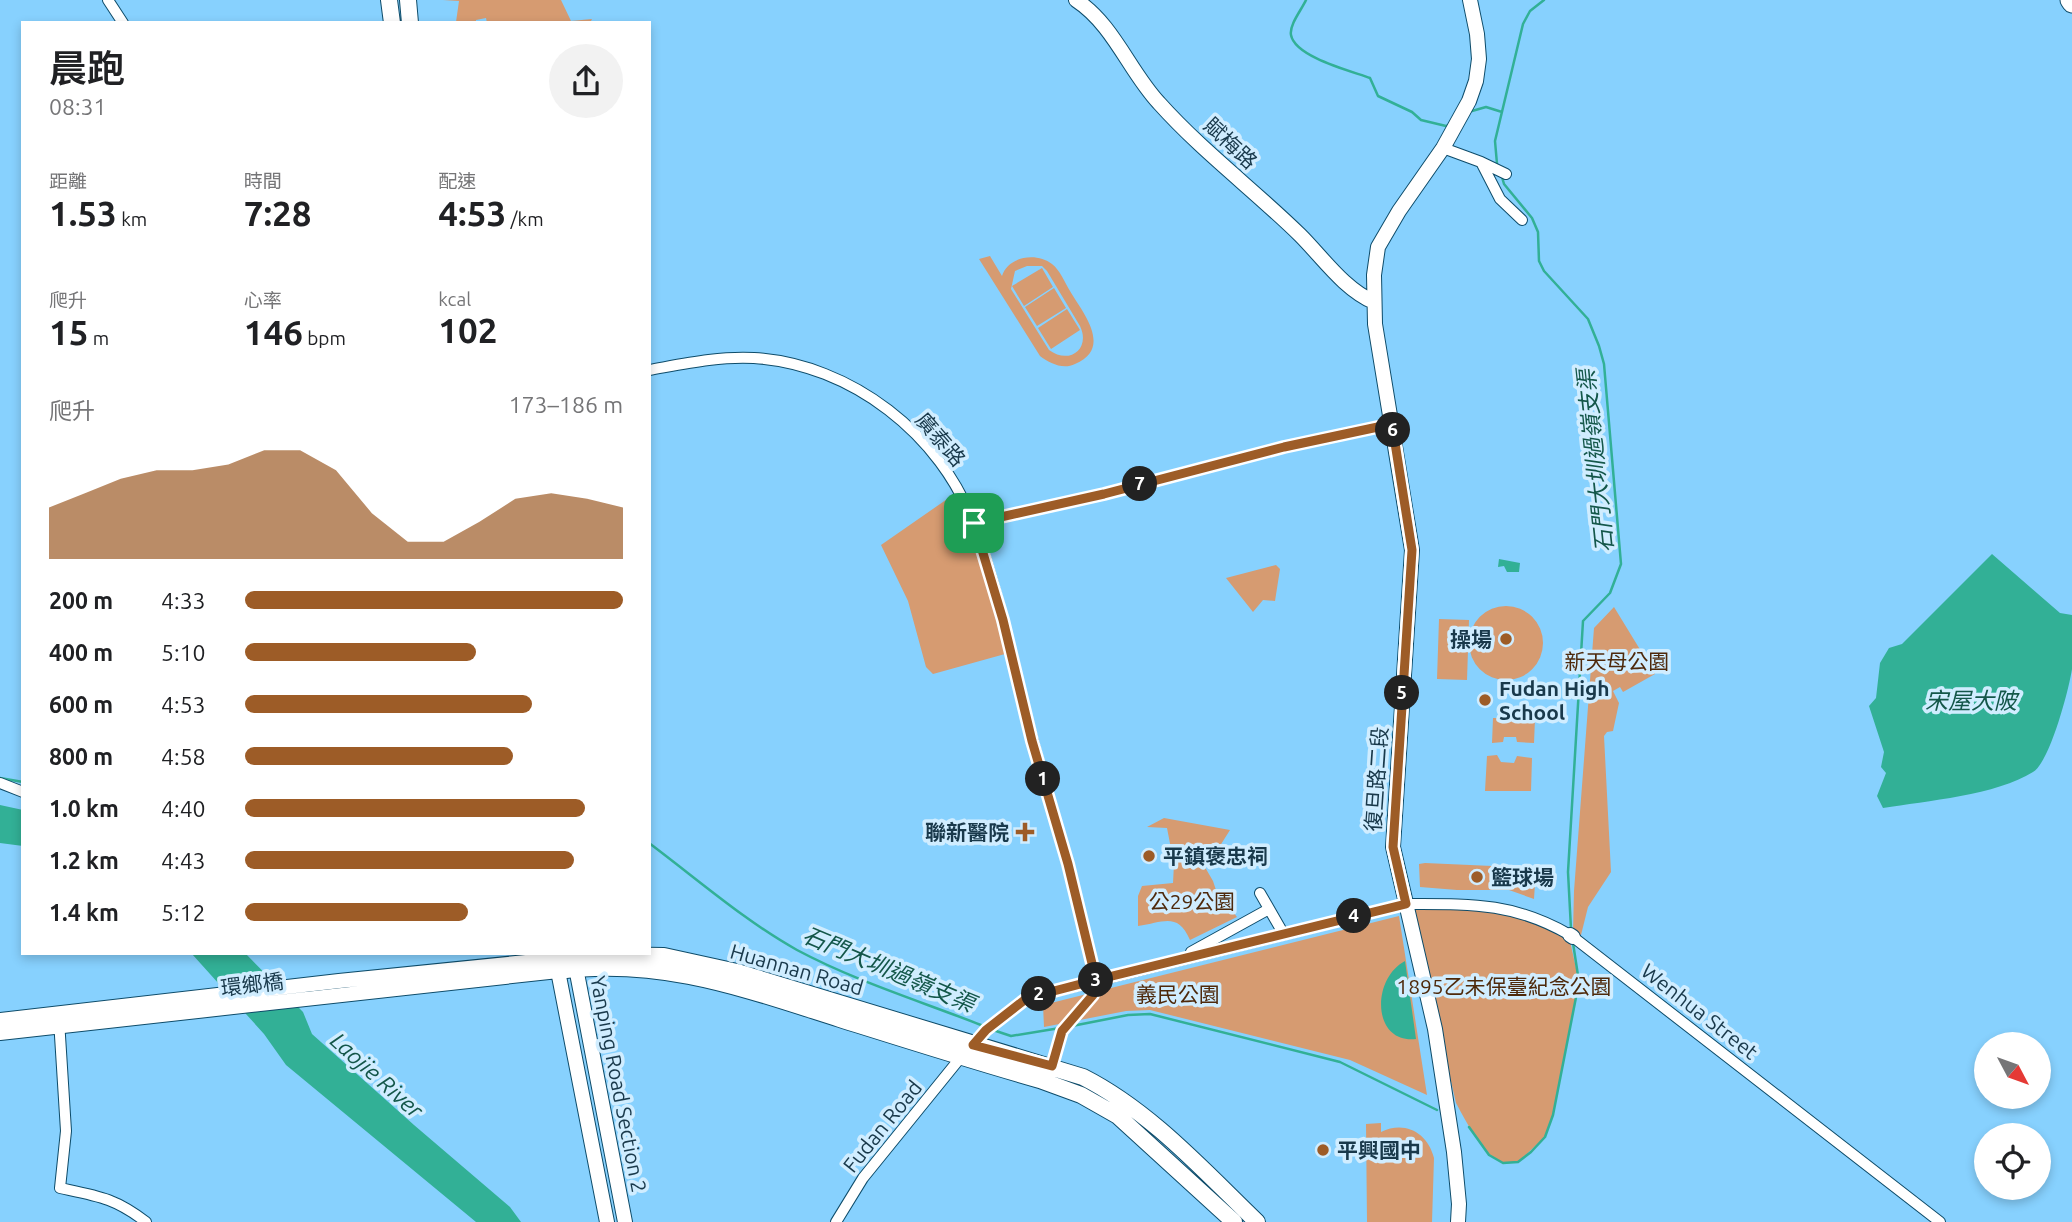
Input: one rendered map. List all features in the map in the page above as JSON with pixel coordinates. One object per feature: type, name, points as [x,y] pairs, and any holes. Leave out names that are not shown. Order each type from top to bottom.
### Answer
[{"type":"main road","points":[[389,0],[391,21]]},
{"type":"main road","points":[[408,0],[410,21]]},
{"type":"main road","name":"Huannan Road","points":[[565,961],[598,956],[664,956],[737,972],[1083,1077],[1111,1091],[1133,1107],[1237,1217]]},
{"type":"main road","name":"Huannan Road","points":[[565,961],[662,970],[732,985],[1040,1080],[1098,1104],[1118,1116],[1237,1217],[1257,1222]]},
{"type":"street","points":[[107,0],[122,21]]},
{"type":"street","name":"賦梅路","points":[[1076,0],[1091,10],[1119,45],[1131,68],[1159,104],[1299,234],[1358,295],[1374,302]]},
{"type":"street","points":[[1470,0],[1479,59],[1476,81],[1469,101],[1443,148],[1502,172]]},
{"type":"street","name":"復旦路二段","points":[[1443,148],[1399,211],[1378,247],[1374,302],[1412,550],[1393,847],[1435,1029],[1454,1152],[1458,1222]]},
{"type":"street","points":[[1481,162],[1500,199],[1522,220]]},
{"type":"street","name":"廣泰路","points":[[651,370],[702,361],[755,358],[808,368],[849,383],[909,427],[951,476],[974,523],[1003,620],[1032,741],[1068,864],[1096,980]]},
{"type":"street","points":[[974,523],[1100,495],[1284,447],[1392,424]]},
{"type":"street","points":[[0,781],[21,786]]},
{"type":"street","points":[[0,781],[21,791]]},
{"type":"street","points":[[1260,893],[1283,933]]},
{"type":"street","points":[[961,1057],[986,1030],[1027,998],[1406,904]]},
{"type":"street","name":"Wenhua Street","points":[[1406,904],[1469,904],[1503,908],[1543,919],[1572,936],[1940,1222]]},
{"type":"street","points":[[1180,958],[1269,909]]},
{"type":"street","points":[[307,992],[565,961]]},
{"type":"street","name":"Yanping Road Section 2","points":[[565,961],[607,1222]]},
{"type":"street","name":"Yanping Road Section 2","points":[[565,961],[625,1222]]},
{"type":"street","points":[[1052,1066],[1062,1031],[1093,995],[1096,980]]},
{"type":"street","name":"環鄉橋","points":[[59,1020],[191,998],[307,992]]},
{"type":"street","name":"環鄉橋","points":[[59,1020],[198,1011],[307,992]]},
{"type":"street","points":[[0,1020],[59,1020]]},
{"type":"street","points":[[0,1033],[59,1020]]},
{"type":"street","points":[[59,1020],[66,1131],[60,1188],[99,1196],[125,1205],[146,1222]]},
{"type":"street","name":"Fudan Road","points":[[836,1222],[863,1178],[961,1057]]},
{"type":"green space","points":[[443,0],[561,0],[571,21],[487,21],[486,18],[456,21],[459,1]]},
{"type":"green space","points":[[990,256],[1002,276],[1010,264],[1024,258],[1046,260],[1055,267],[1092,330],[1092,349],[1086,357],[1070,366],[1061,366],[1040,356],[979,259]],"holes":[[[1027,266],[1042,266],[1083,334],[1080,348],[1070,355],[1064,356],[1049,350],[1011,289],[1015,271]]]},
{"type":"green space","points":[[1042,268],[1053,287],[1024,306],[1012,286]]},
{"type":"green space","points":[[1054,288],[1066,308],[1037,326],[1025,307]]},
{"type":"green space","points":[[1067,309],[1080,330],[1051,349],[1038,328]]},
{"type":"green space","points":[[953,495],[979,554],[1005,654],[933,674],[926,667],[908,601],[881,545]]},
{"type":"green space","points":[[1276,565],[1280,569],[1275,601],[1263,600],[1253,612],[1226,578]]},
{"type":"green space","name":"操場","points":[[1506,606],[1520,609],[1532,617],[1540,629],[1543,643],[1540,657],[1532,669],[1520,677],[1506,680],[1492,677],[1480,669],[1472,657],[1469,643],[1472,629],[1480,617],[1492,609]]},
{"type":"green space","name":"新天母公園","points":[[1614,607],[1655,674],[1623,692],[1620,687],[1613,691],[1619,703],[1613,731],[1604,736],[1611,872],[1588,907],[1581,935],[1573,932],[1574,891],[1594,628]]},
{"type":"green space","points":[[1439,619],[1469,620],[1467,680],[1437,679]]},
{"type":"green space","points":[[1493,718],[1535,719],[1534,743],[1517,742],[1516,737],[1504,737],[1503,742],[1492,743]]},
{"type":"green space","points":[[1497,755],[1501,762],[1514,763],[1517,756],[1532,758],[1531,791],[1485,791],[1487,756]]},
{"type":"green space","name":"公29公園","points":[[1164,818],[1230,830],[1218,849],[1202,862],[1213,881],[1221,905],[1227,904],[1237,917],[1190,940],[1175,922],[1163,921],[1138,926],[1138,896],[1142,886],[1173,883],[1174,864],[1167,828],[1147,827]]},
{"type":"green space","name":"籃球場","points":[[1419,864],[1536,868],[1534,899],[1509,890],[1420,887]]},
{"type":"green space","name":"1895乙未保臺紀念公園","points":[[1476,904],[1543,919],[1570,941],[1579,982],[1553,1115],[1545,1137],[1514,1163],[1501,1162],[1487,1152],[1456,1103],[1411,908]]},
{"type":"green space","name":"1895乙未保臺紀念公園","points":[[1399,916],[1427,1095],[1350,1060],[1150,1010],[1126,1011],[1044,1027],[1043,1005]]},
{"type":"green space","points":[[1381,1123],[1381,1132],[1399,1127],[1414,1131],[1431,1149],[1434,1158],[1432,1222],[1367,1222],[1366,1124]]},
{"type":"water","name":"宋屋大陂","points":[[1992,554],[2060,613],[2072,615],[2072,669],[2063,708],[2046,754],[2033,772],[2000,786],[1961,796],[1883,808],[1877,796],[1886,773],[1881,767],[1884,752],[1869,706],[1876,698],[1880,663],[1889,648],[1902,644]]},
{"type":"water","points":[[1499,559],[1520,563],[1519,572],[1507,572],[1504,566],[1498,567]]},
{"type":"water","points":[[0,805],[21,810],[21,846],[0,843]]},
{"type":"water","points":[[193,955],[247,955],[303,1012],[312,1034],[510,1207],[521,1222],[476,1222],[286,1065],[264,1034]]},
{"type":"water","points":[[1405,961],[1416,1039],[1402,1038],[1391,1031],[1384,1021],[1381,1009],[1386,981]]},
{"type":"waterway","points":[[1306,0],[1291,31],[1295,43],[1302,50],[1325,62],[1370,78],[1378,96],[1412,112],[1421,120],[1446,126],[1450,124]]},
{"type":"waterway","name":"石門大圳過嶺支渠","points":[[1497,164],[1495,141],[1523,24],[1530,11],[1544,0]]},
{"type":"waterway","points":[[1472,111],[1486,107],[1502,112]]},
{"type":"waterway","name":"石門大圳過嶺支渠","points":[[1502,177],[1504,184],[1532,218],[1538,232],[1539,261],[1544,271],[1588,319],[1604,364],[1621,564],[1610,593],[1583,621],[1568,872],[1571,929]]},
{"type":"waterway","name":"石門大圳過嶺支渠","points":[[0,778],[21,782]]},
{"type":"waterway","name":"石門大圳過嶺支渠","points":[[651,845],[740,913],[797,950],[865,981],[981,1025]]},
{"type":"waterway","name":"石門大圳過嶺支渠","points":[[1469,1127],[1489,1155],[1503,1163],[1518,1162],[1545,1137],[1553,1115],[1579,982],[1573,943]]},
{"type":"waterway","name":"石門大圳過嶺支渠","points":[[1072,1026],[1128,1015],[1150,1014],[1340,1062],[1437,1110]]},
{"type":"waterway","name":"石門大圳過嶺支渠","points":[[996,1031],[1011,1036],[1060,1028]]},
{"type":"place","name":"操場","points":[[1506,639]]},
{"type":"place","name":"Fudan High School","points":[[1485,700]]},
{"type":"place","name":"聯新醫院","points":[[1025,832]]},
{"type":"place","name":"平鎮褒忠祠","points":[[1149,856]]},
{"type":"place","name":"籃球場","points":[[1477,877]]},
{"type":"place","name":"平興國中","points":[[1323,1150]]},
{"type":"route","points":[[974,523],[1003,620],[1032,741],[1068,864],[1096,980],[1027,998],[986,1030],[973,1045],[1052,1066],[1062,1031],[1093,995],[1096,980],[1406,904],[1393,847],[1412,550],[1392,424],[1284,447],[1104,494],[974,523]]},
{"type":"park label","name":"義民公園","points":[[1178,994]]},
{"type":"water label","name":"Laojie River","points":[[377,1075]]}]
